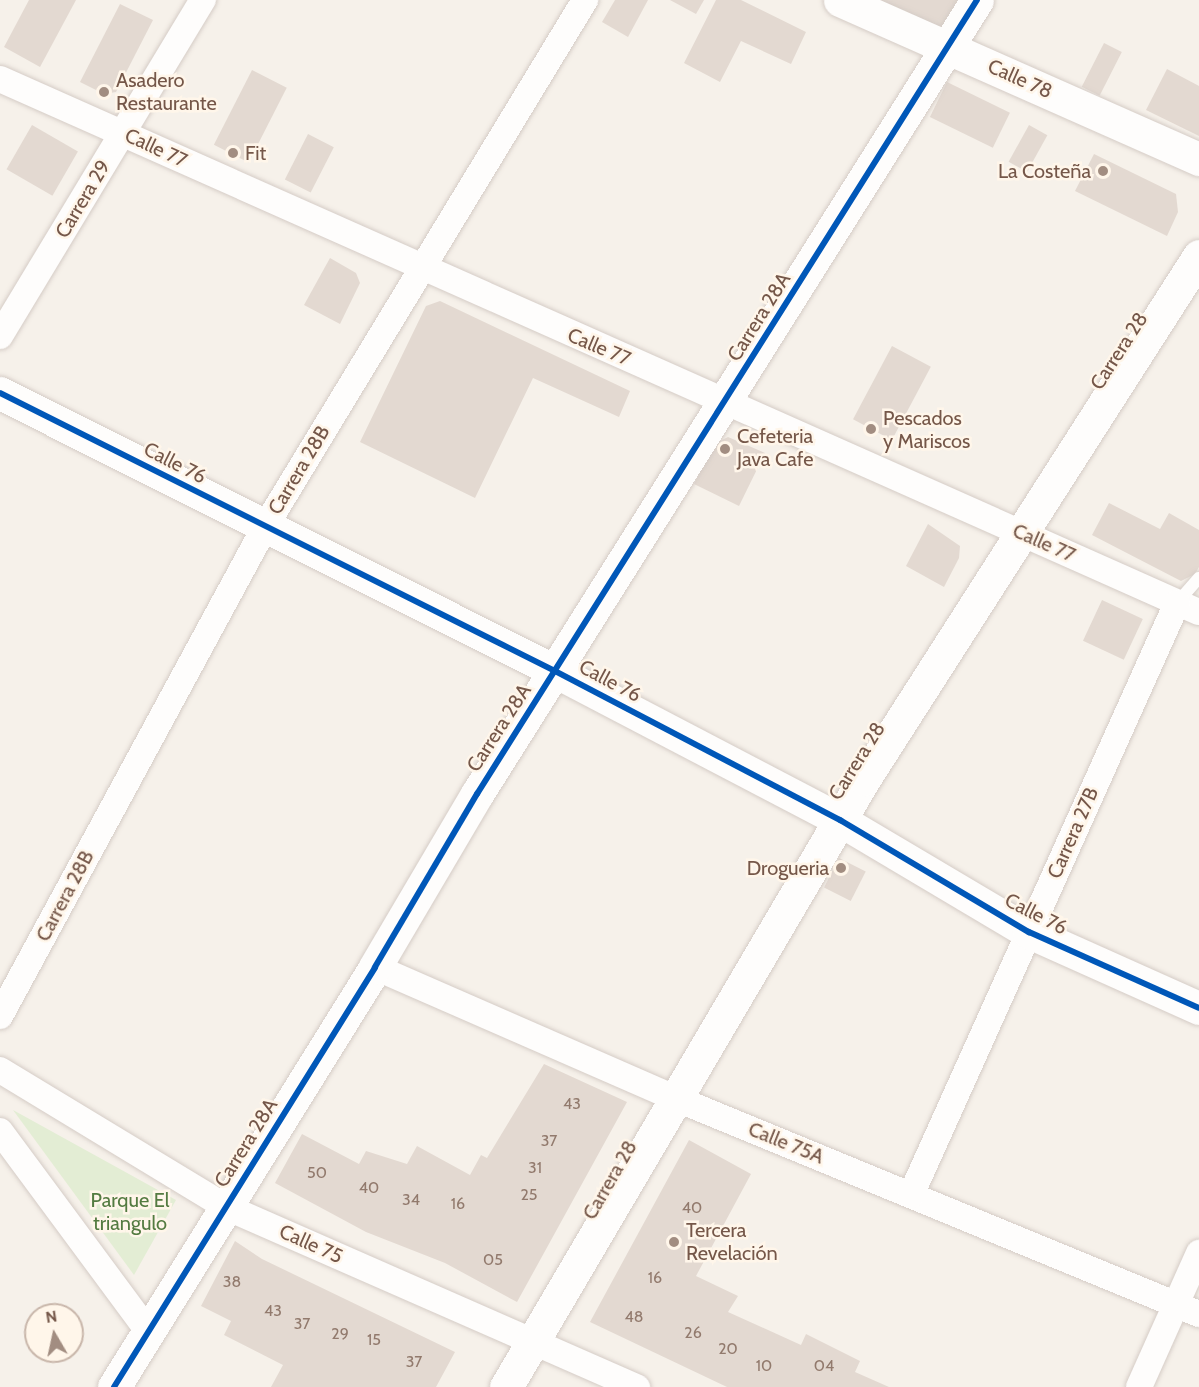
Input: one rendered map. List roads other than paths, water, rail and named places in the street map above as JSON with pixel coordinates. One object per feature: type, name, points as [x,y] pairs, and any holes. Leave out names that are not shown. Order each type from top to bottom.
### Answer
[{"type":"street","name":"Carrera 29","points":[[0,336],[203,0]]},
{"type":"street","name":"Carrera 28B","points":[[0,1016],[265,527],[585,0]]},
{"type":"street","name":"Calle 78","points":[[840,0],[1199,159]]},
{"type":"street","name":"Carrera 28A","points":[[114,1387],[375,966],[477,794],[726,402],[977,0]]},
{"type":"street","name":"Calle 77","points":[[0,80],[422,270],[726,402],[1188,608]]},
{"type":"street","name":"Carrera 28","points":[[506,1387],[840,820],[1199,256]]},
{"type":"street","name":"Calle 76","points":[[0,393],[555,671],[840,820],[1029,932],[1199,1008]]},
{"type":"street","name":"Carrera 27B","points":[[911,1195],[1029,932],[1188,608]]},
{"type":"street","name":"Calle 75A","points":[[375,966],[677,1099],[1188,1309]]},
{"type":"street","name":"Calle 75","points":[[0,1070],[226,1207],[637,1387]]},
{"type":"street","points":[[0,1131],[148,1332]]},
{"type":"street","points":[[1139,1387],[1188,1309],[1199,1253]]},
{"type":"lane","points":[[1188,608],[1199,578]]},
{"type":"place","name":"Asadero Restaurante","points":[[104,92]]},
{"type":"place","name":"Fit","points":[[233,153]]},
{"type":"place","name":"La Costeña","points":[[1103,171]]},
{"type":"place","name":"Pescados y Mariscos","points":[[871,429]]},
{"type":"place","name":"Cefeteria Java Cafe","points":[[725,449]]},
{"type":"place","name":"Drogueria","points":[[841,868]]},
{"type":"place","name":"Tercera Revelación","points":[[674,1242]]},
{"type":"park label","name":"Parque El triangulo","points":[[130,1212]]}]
